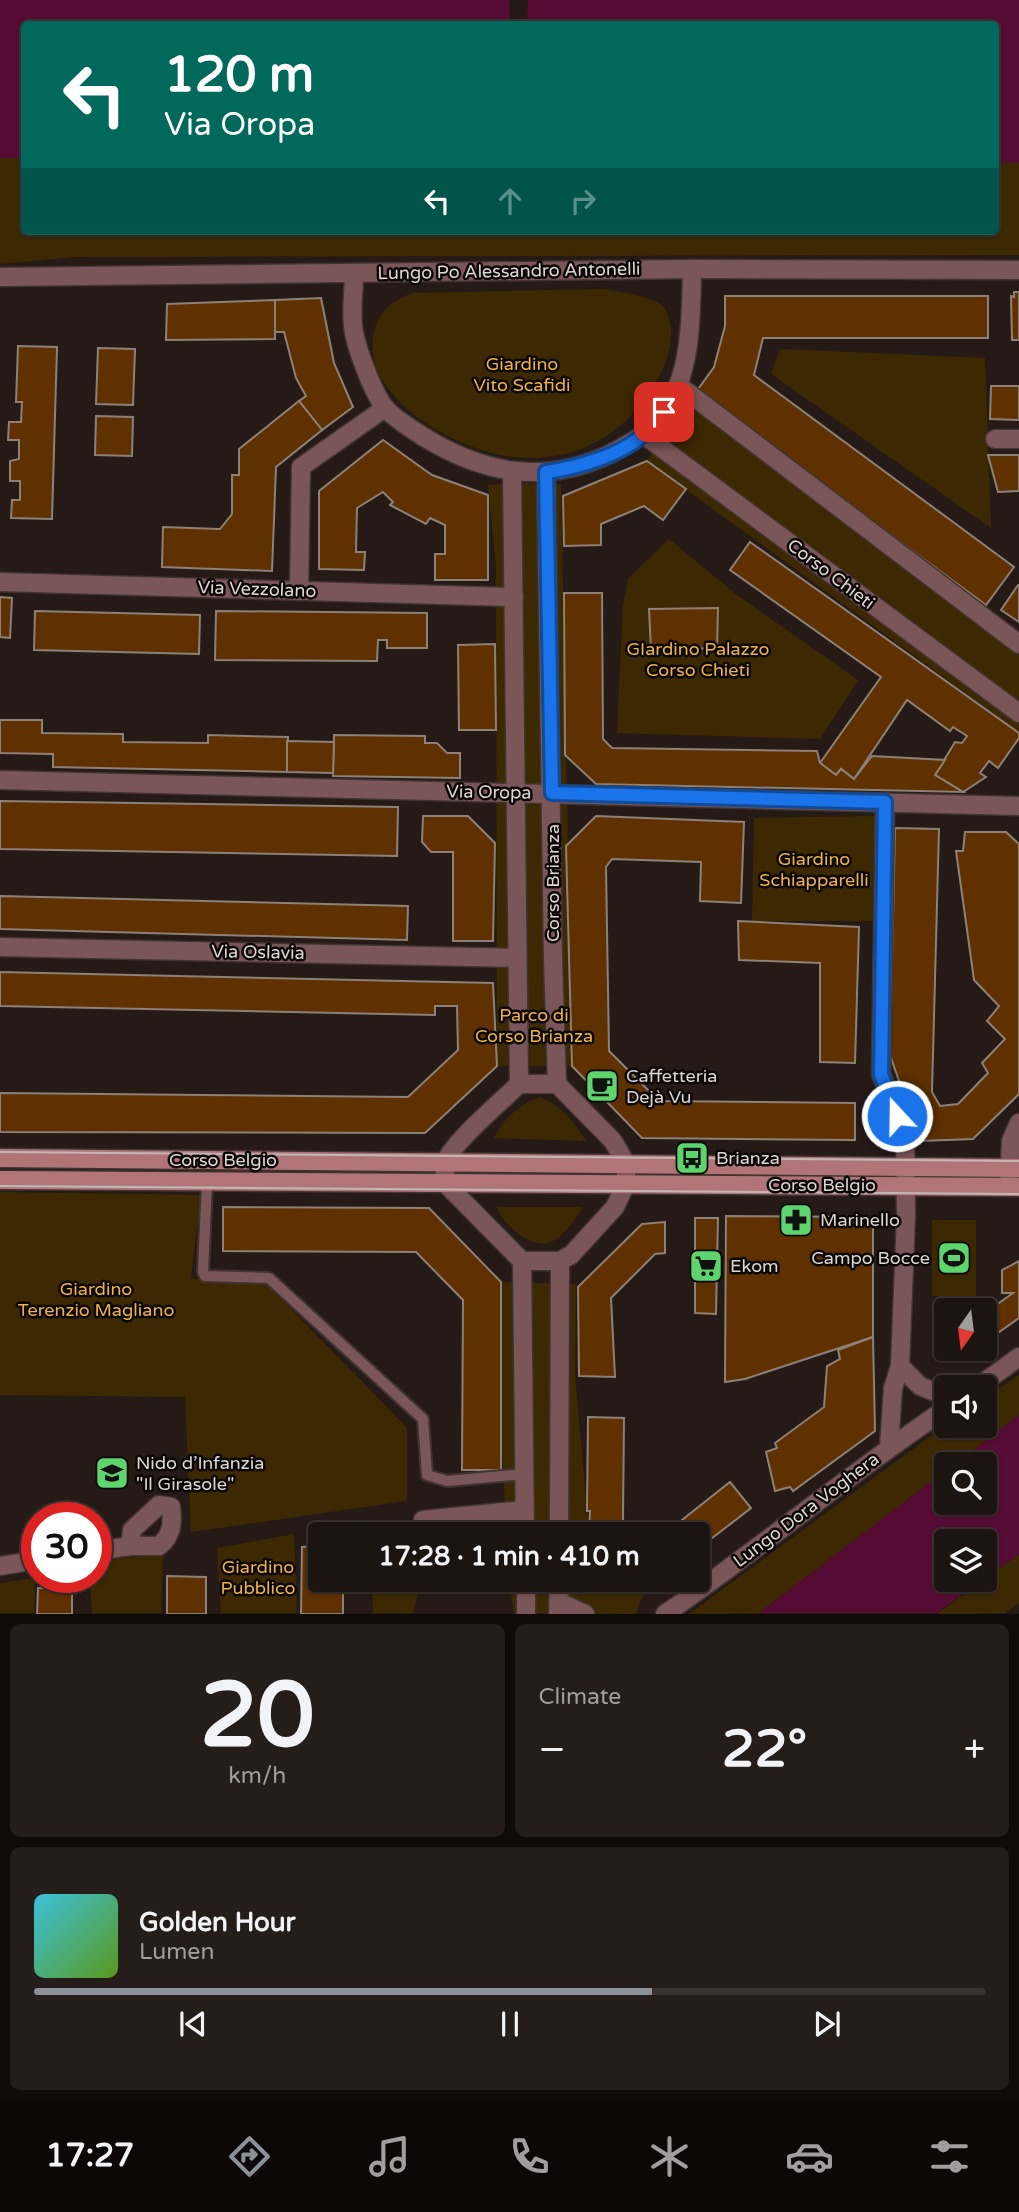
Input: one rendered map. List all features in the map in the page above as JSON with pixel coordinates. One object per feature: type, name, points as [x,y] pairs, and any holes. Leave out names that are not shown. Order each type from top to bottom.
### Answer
[{"type":"main road","name":"Corso Belgio","points":[[0,1158],[1014,1168]]},
{"type":"main road","name":"Corso Belgio","points":[[0,1180],[1014,1187]]},
{"type":"street","name":"Lungo Po Alessandro Antonelli","points":[[0,276],[692,269],[1019,270]]},
{"type":"street","points":[[354,273],[353,326],[365,369],[386,408],[411,429],[444,449],[491,468],[530,474],[565,470],[598,459],[644,435],[664,412],[678,385],[688,344],[692,269]]},
{"type":"street","points":[[678,385],[1019,644]]},
{"type":"street","points":[[299,591],[301,467],[386,408]]},
{"type":"street","name":"Corso Chieti","points":[[644,435],[1019,713]]},
{"type":"street","points":[[995,439],[1019,439]]},
{"type":"street","name":"Corso Brianza","points":[[512,472],[519,1084]]},
{"type":"street","name":"Corso Brianza","points":[[546,472],[557,1084]]},
{"type":"street","name":"Via Vezzolano","points":[[0,582],[514,597]]},
{"type":"street","name":"Via Oropa","points":[[0,780],[1019,806]]},
{"type":"street","points":[[885,802],[881,1074],[905,1137],[906,1186],[901,1366],[893,1388],[889,1447]]},
{"type":"street","name":"Via Oslavia","points":[[0,947],[516,958]]},
{"type":"street","points":[[522,1261],[560,1261],[570,1255],[615,1207],[626,1184],[626,1164],[613,1141],[557,1084],[519,1084],[464,1137],[445,1162],[445,1184],[522,1261],[524,1522]]},
{"type":"street","points":[[1014,1187],[1011,1141],[1019,1123]]},
{"type":"street","points":[[559,1522],[560,1261]]},
{"type":"street","points":[[994,1375],[1019,1357]]},
{"type":"street","points":[[901,1366],[920,1387],[934,1392]]},
{"type":"street","name":"Lungo Dora Voghera","points":[[665,1614],[752,1552],[889,1447],[934,1417]]},
{"type":"street","points":[[423,1520],[524,1510]]},
{"type":"street","points":[[112,1549],[130,1546]]},
{"type":"street","points":[[0,1566],[21,1563]]},
{"type":"street","points":[[526,1592],[526,1614]]},
{"type":"street","points":[[558,1608],[585,1614]]},
{"type":"lane","points":[[207,1182],[205,1276],[269,1278],[423,1419],[427,1475],[447,1481],[524,1474]]},
{"type":"green space","points":[[0,158],[21,158],[21,235],[999,235],[999,163],[1019,163],[1019,255],[74,257],[0,264]]},
{"type":"green space","name":"Giardino Vito Scafidi","points":[[604,289],[653,300],[664,308],[670,322],[670,346],[663,368],[645,399],[623,423],[598,441],[570,453],[540,458],[509,456],[476,448],[444,434],[414,415],[397,399],[389,390],[374,361],[374,333],[380,316],[395,302],[412,293]]},
{"type":"green space","points":[[780,349],[985,358],[991,528],[771,374]]},
{"type":"green space","points":[[696,392],[1019,643],[1019,732],[647,461]]},
{"type":"green space","name":"Parco di Corso Brianza","points":[[561,484],[572,1066],[497,1066],[496,567],[488,485]]},
{"type":"green space","name":"GIardino Palazzo Corso Chieti","points":[[669,539],[737,595],[858,680],[820,739],[617,733],[623,605],[628,579]]},
{"type":"green space","name":"Giardino Schiapparelli","points":[[876,816],[875,921],[752,921],[754,818]]},
{"type":"green space","points":[[539,1097],[566,1114],[586,1141],[494,1138],[512,1113]]},
{"type":"green space","name":"Giardino Terenzio Magliano","points":[[0,1192],[201,1195],[191,1279],[264,1281],[407,1428],[407,1501],[191,1532],[185,1397],[0,1395]]},
{"type":"green space","points":[[497,1207],[582,1207],[561,1236],[553,1241],[536,1243],[512,1229]]},
{"type":"green space","name":"Campo Bocce","points":[[932,1220],[976,1220],[976,1296],[932,1296]]},
{"type":"green space","points":[[501,1282],[576,1284],[575,1374],[588,1522],[506,1522],[502,1457]]},
{"type":"green space","points":[[1019,1375],[1019,1415],[997,1432],[997,1390]]},
{"type":"green space","points":[[934,1434],[934,1438],[989,1438],[971,1452],[934,1452],[934,1480],[759,1613],[689,1614]]},
{"type":"green space","name":"Giardino Pubblico","points":[[294,1534],[297,1613],[221,1613],[217,1548]]},
{"type":"green space","points":[[163,1553],[161,1613],[92,1613],[91,1593],[112,1593],[112,1560]]},
{"type":"green space","points":[[1019,1554],[1019,1603],[1005,1613],[937,1614],[967,1592],[997,1592],[997,1570]]},
{"type":"green space","points":[[21,1580],[21,1593],[35,1593],[34,1613],[0,1613],[0,1583]]},
{"type":"green space","points":[[372,1592],[418,1592],[413,1613],[373,1613]]},
{"type":"green space","points":[[511,1592],[648,1592],[642,1597],[636,1614],[514,1613]]},
{"type":"shaded area","points":[[0,0],[1019,0],[1019,163],[999,163],[999,21],[21,21],[21,158],[0,158]]},
{"type":"shaded area","points":[[1019,1415],[1019,1554],[997,1570],[997,1529],[934,1529],[934,1592],[966,1592],[937,1613],[759,1613],[934,1480],[934,1515],[997,1515],[997,1452],[971,1452],[989,1438],[997,1438],[997,1432]]},
{"type":"pier","points":[[509,0],[528,0],[527,21],[510,21]]},
{"type":"building","points":[[1014,292],[1019,292],[1019,340],[1012,340],[1011,296],[1014,297]]},
{"type":"building","points":[[725,296],[988,296],[988,338],[763,338],[754,375],[1014,567],[986,605],[696,392],[714,367],[725,326]]},
{"type":"building","points":[[321,298],[334,363],[353,407],[322,430],[299,401],[306,396],[296,378],[284,332],[275,332],[275,300]]},
{"type":"building","points":[[275,300],[275,339],[166,340],[167,304]]},
{"type":"building","points":[[18,346],[57,347],[52,519],[11,518],[12,500],[20,500],[20,481],[10,481],[10,461],[19,459],[19,440],[8,440],[9,422],[21,422],[22,402],[16,402]]},
{"type":"building","points":[[98,348],[135,349],[133,405],[96,404]]},
{"type":"building","points":[[991,386],[1019,386],[1019,420],[990,419]]},
{"type":"building","points":[[299,401],[322,430],[276,467],[272,571],[162,567],[163,527],[220,529],[232,514],[232,475],[239,475],[239,449]]},
{"type":"building","points":[[96,416],[133,417],[132,456],[95,455]]},
{"type":"building","points":[[383,440],[432,475],[488,495],[488,580],[435,580],[435,554],[445,554],[445,525],[430,518],[426,524],[390,505],[393,502],[383,492],[357,508],[356,552],[365,552],[364,570],[319,569],[319,491]]},
{"type":"building","points":[[988,455],[1019,455],[1019,491],[998,492]]},
{"type":"building","points":[[647,461],[686,489],[663,520],[644,506],[601,524],[601,545],[564,546],[563,496]]},
{"type":"building","points":[[750,542],[1019,733],[1019,738],[998,768],[989,761],[980,773],[986,777],[963,792],[935,775],[955,742],[962,743],[967,736],[953,727],[950,731],[907,700],[854,779],[841,769],[836,775],[820,763],[881,677],[730,570]]},
{"type":"building","points":[[1019,585],[1019,622],[1001,610]]},
{"type":"building","points":[[564,593],[602,593],[603,739],[612,748],[817,751],[820,763],[836,775],[841,769],[854,779],[872,756],[945,760],[935,775],[963,792],[596,784],[565,755]]},
{"type":"building","points":[[0,597],[12,598],[10,638],[0,637]]},
{"type":"building","points":[[718,608],[717,648],[651,650],[649,609]]},
{"type":"building","points":[[35,611],[200,615],[199,654],[34,650]]},
{"type":"building","points":[[216,611],[427,613],[427,648],[387,648],[387,640],[378,640],[377,661],[215,660]]},
{"type":"building","points":[[495,644],[496,730],[459,730],[458,645]]},
{"type":"building","points":[[0,720],[42,720],[42,733],[123,734],[123,742],[208,743],[208,735],[288,737],[287,772],[53,767],[53,754],[0,753]]},
{"type":"building","points":[[334,735],[425,736],[425,743],[437,743],[447,753],[460,753],[460,778],[333,776]]},
{"type":"building","points":[[287,741],[334,742],[333,773],[287,772]]},
{"type":"building","points":[[0,801],[398,807],[397,856],[0,849]]},
{"type":"building","points":[[423,816],[468,816],[495,843],[493,941],[453,941],[453,852],[431,852],[422,842]]},
{"type":"building","points":[[596,816],[744,822],[741,903],[700,901],[701,862],[612,859],[606,867],[609,1051],[659,1101],[855,1103],[855,1140],[642,1138],[572,1066],[566,846]]},
{"type":"building","points":[[895,828],[939,829],[932,1092],[940,1106],[958,1104],[988,1073],[982,1063],[1005,1039],[987,1021],[999,1006],[974,980],[956,851],[963,851],[965,832],[1006,832],[1019,844],[1019,1094],[973,1139],[920,1141],[890,1055]]},
{"type":"building","points":[[0,896],[408,906],[407,940],[0,929]]},
{"type":"building","points":[[738,921],[859,927],[855,1063],[820,1062],[820,963],[739,960]]},
{"type":"building","points":[[0,972],[493,983],[497,1066],[425,1133],[0,1132],[0,1093],[408,1097],[458,1050],[457,1006],[435,1006],[435,1015],[0,1006]]},
{"type":"building","points":[[223,1207],[429,1208],[501,1282],[501,1470],[462,1470],[463,1300],[416,1252],[223,1251]]},
{"type":"building","points":[[726,1216],[873,1217],[873,1337],[745,1379],[725,1382]]},
{"type":"building","name":"Ekom","points":[[695,1218],[718,1218],[716,1314],[695,1313]]},
{"type":"building","points":[[665,1222],[665,1253],[655,1254],[611,1298],[615,1377],[579,1376],[578,1287],[642,1224]]},
{"type":"building","points":[[1019,1261],[1019,1318],[998,1333],[998,1304],[1013,1293],[1002,1293],[1002,1270]]},
{"type":"building","points":[[873,1337],[875,1431],[793,1491],[790,1487],[775,1491],[766,1452],[777,1448],[775,1443],[824,1407],[827,1366],[840,1359],[838,1350]]},
{"type":"building","points":[[588,1417],[624,1418],[625,1522],[589,1522],[590,1511],[587,1511]]},
{"type":"building","points":[[730,1482],[751,1508],[710,1540],[710,1522],[679,1522]]},
{"type":"building","points":[[302,1547],[308,1547],[308,1592],[343,1592],[343,1614],[301,1614]]},
{"type":"building","points":[[167,1576],[206,1577],[206,1614],[167,1614]]},
{"type":"building","points":[[38,1593],[72,1593],[72,1614],[37,1614]]},
{"type":"tram line","points":[[0,1152],[1019,1161]]},
{"type":"tram line","points":[[0,1186],[1019,1194]]},
{"type":"place","name":"Caffetteria Dejà Vu","points":[[602,1086]]},
{"type":"place","name":"Brianza","points":[[692,1158]]},
{"type":"place","name":"Marinello","points":[[796,1220]]},
{"type":"place","name":"Campo Bocce","points":[[954,1258]]},
{"type":"place","name":"Ekom","points":[[706,1266]]},
{"type":"place","name":"Nido d’Infanzia \"Il Girasole\"","points":[[112,1473]]},
{"type":"route","points":[[664,412],[644,435],[628,445],[565,470],[546,472],[552,793],[885,802],[881,1074],[897,1116]]}]
